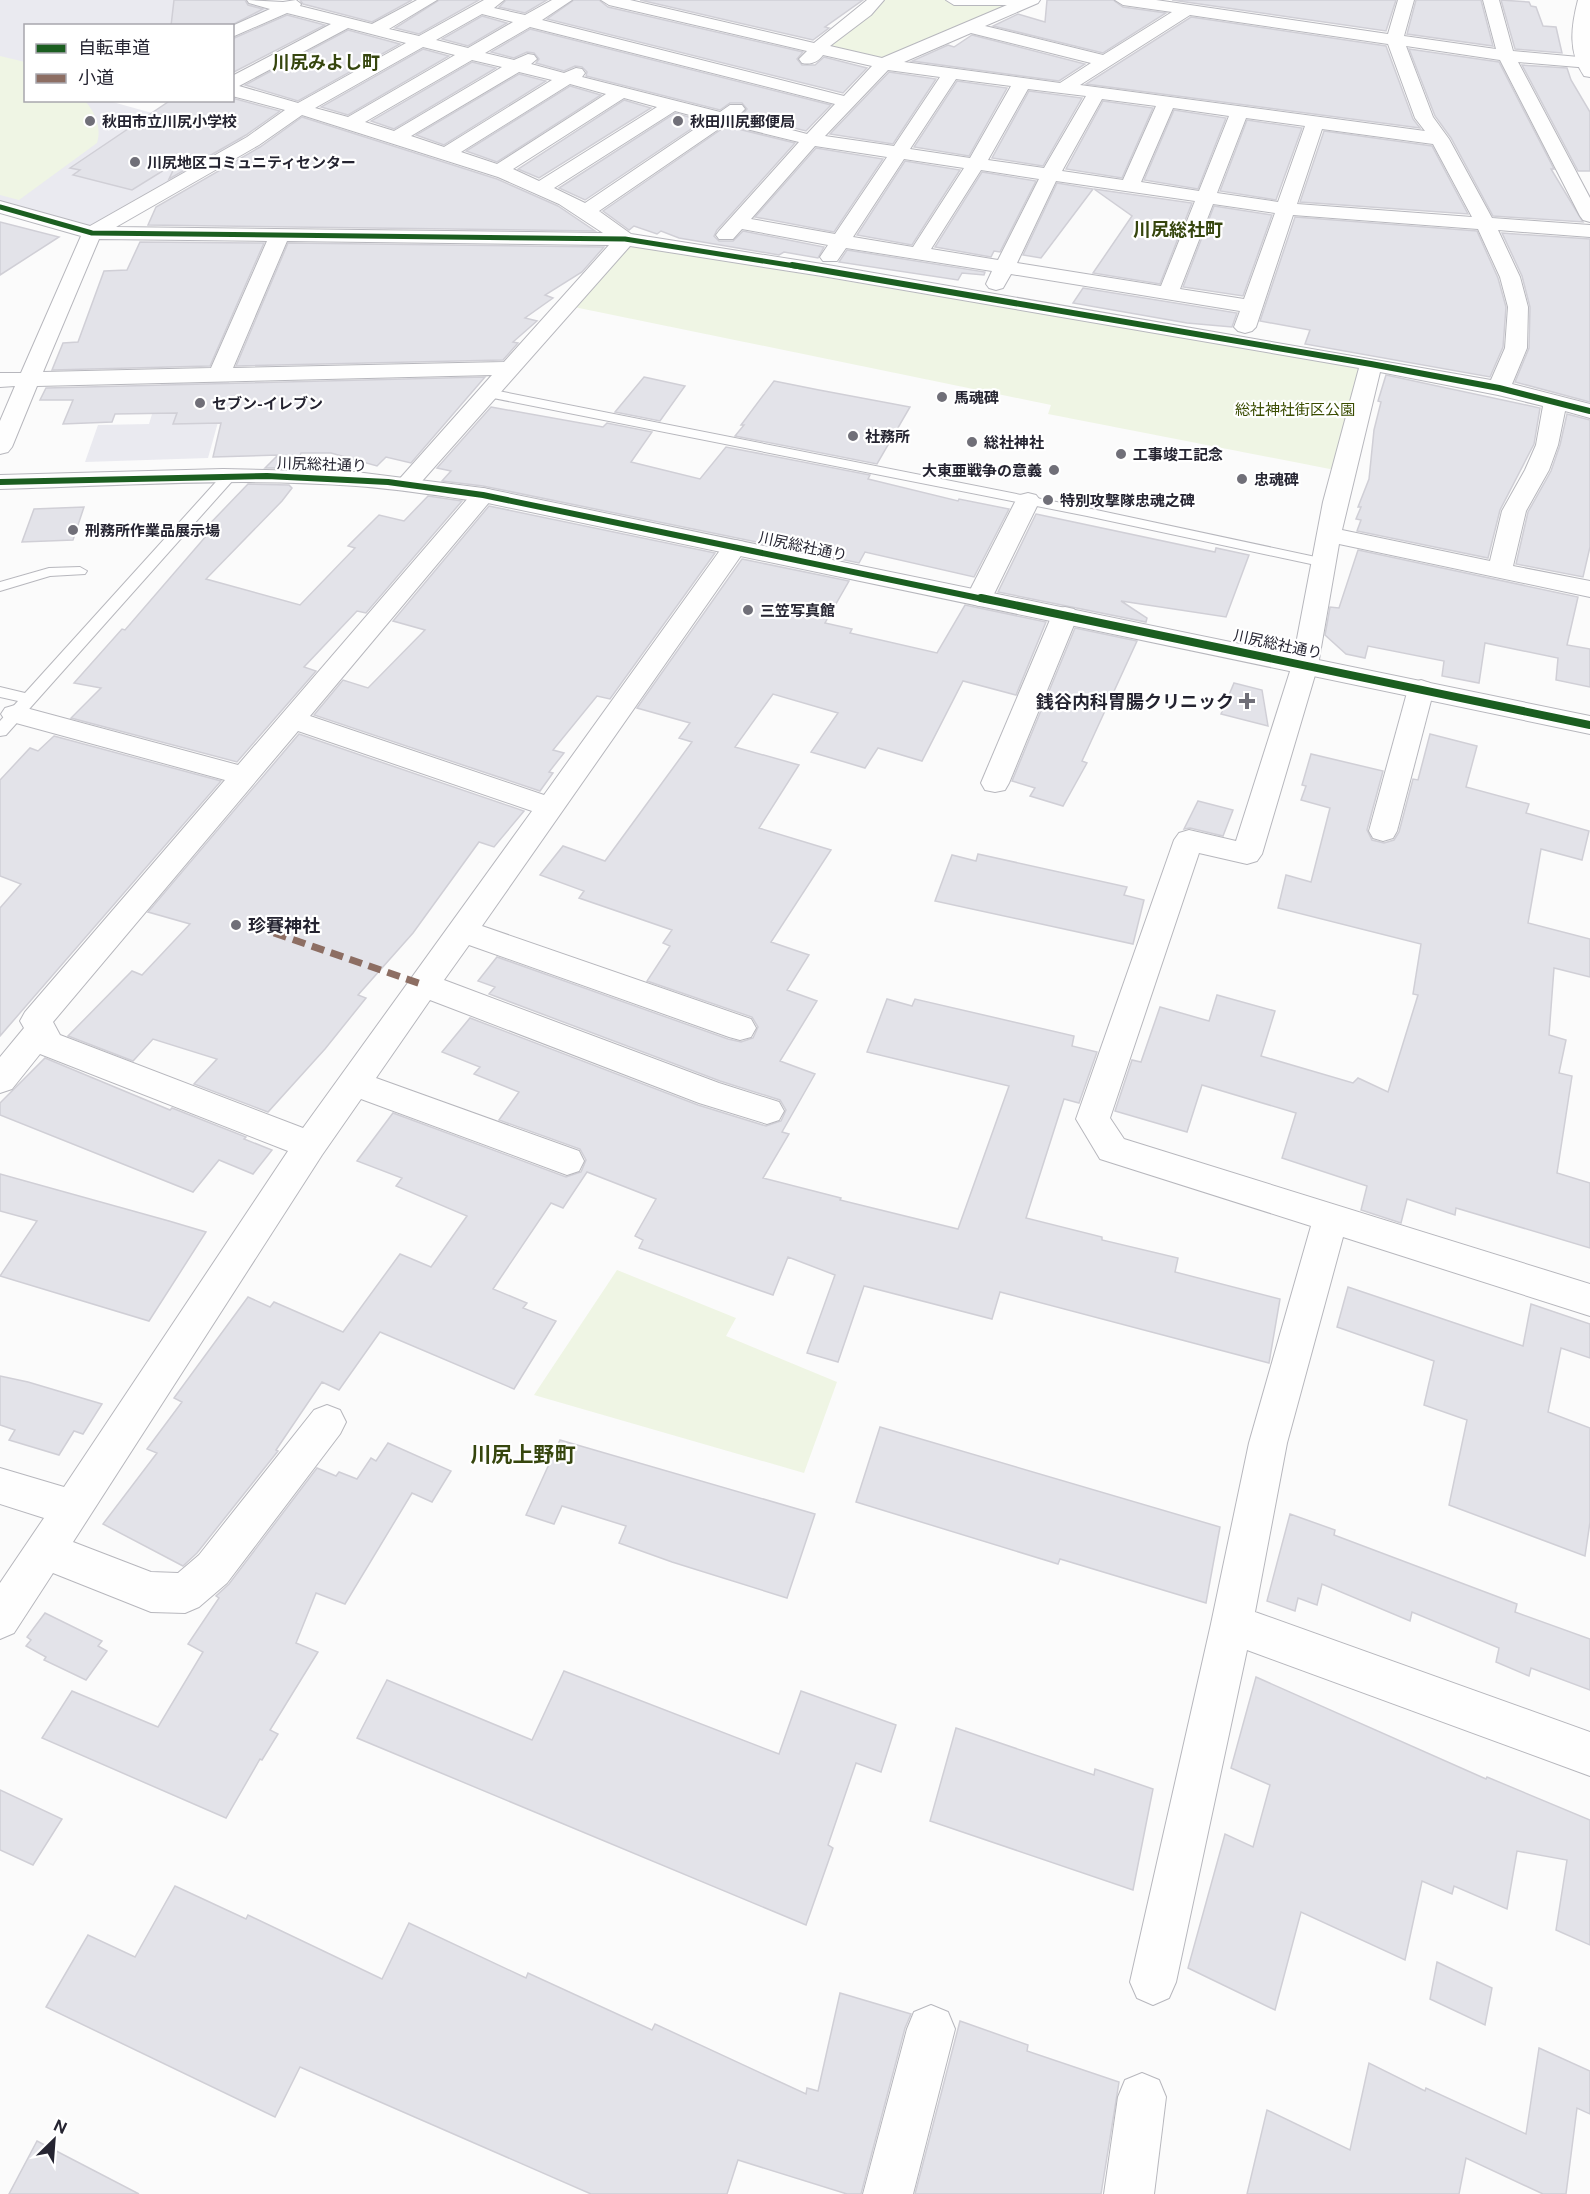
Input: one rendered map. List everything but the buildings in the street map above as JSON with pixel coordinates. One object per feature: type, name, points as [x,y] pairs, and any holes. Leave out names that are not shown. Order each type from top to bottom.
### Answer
[{"type":"street","points":[[255,0],[293,4],[329,18],[811,140],[1287,209],[1590,231]]},
{"type":"street","points":[[376,29],[429,0]]},
{"type":"street","points":[[0,447],[92,233],[253,141],[298,110],[496,0]]},
{"type":"street","points":[[350,123],[564,0]]},
{"type":"street","points":[[585,212],[814,55],[816,49],[865,12],[876,0]]},
{"type":"street","points":[[954,0],[1019,0]]},
{"type":"street","points":[[711,252],[811,140],[884,64],[1032,0]]},
{"type":"street","points":[[1124,0],[1588,66],[1581,19],[1586,0]]},
{"type":"street","points":[[1406,0],[1395,39],[1424,118],[1440,140],[1485,223],[1510,277],[1518,307],[1516,348],[1499,388]]},
{"type":"street","points":[[1491,0],[1506,56],[1590,216]]},
{"type":"street","points":[[234,31],[293,4]]},
{"type":"street","points":[[329,18],[356,4]]},
{"type":"street","points":[[480,9],[848,102]]},
{"type":"street","points":[[395,138],[572,32],[605,9],[673,16],[884,64],[1440,140]]},
{"type":"street","points":[[1062,89],[1188,9]]},
{"type":"street","points":[[605,56],[673,16]]},
{"type":"street","points":[[234,82],[348,22]]},
{"type":"street","points":[[968,27],[1105,61]]},
{"type":"street","points":[[445,154],[586,68]]},
{"type":"street","points":[[822,270],[951,73]]},
{"type":"street","points":[[919,253],[976,164],[1022,83]]},
{"type":"street","points":[[234,91],[350,123],[498,171],[541,188],[585,212],[625,239]]},
{"type":"street","points":[[498,171],[621,92]]},
{"type":"street","points":[[990,300],[1003,266],[1050,175],[1096,94]]},
{"type":"street","points":[[1130,186],[1166,104]]},
{"type":"street","points":[[541,188],[672,105]]},
{"type":"street","points":[[1168,293],[1239,114]]},
{"type":"street","points":[[1242,341],[1251,306],[1315,124]]},
{"type":"street","points":[[0,207],[92,233],[625,239],[1242,341],[1499,388],[1590,411]]},
{"type":"street","points":[[738,222],[840,241],[1251,306]]},
{"type":"street","points":[[219,375],[280,234]]},
{"type":"street","points":[[406,484],[625,239]]},
{"type":"street","points":[[1371,364],[1335,502],[1305,665],[1247,854],[1189,840],[1093,1119],[1112,1149],[1590,1300]]},
{"type":"street","points":[[0,380],[507,369]]},
{"type":"street","points":[[1500,570],[1514,511],[1537,470],[1547,446],[1555,402]]},
{"type":"street","name":"川尻総社通り","points":[[0,482],[229,476],[354,479],[483,495],[1590,725]]},
{"type":"street","points":[[310,1145],[49,1044],[36,1021],[483,495]]},
{"type":"street","points":[[979,598],[1028,500]]},
{"type":"street","points":[[0,1618],[310,1145],[735,547]]},
{"type":"street","points":[[1328,549],[1500,570],[1590,589]]},
{"type":"street","points":[[995,783],[1065,615]]},
{"type":"street","points":[[1383,831],[1421,689]]},
{"type":"street","points":[[11,709],[243,776]]},
{"type":"street","points":[[291,719],[550,807]]},
{"type":"street","points":[[462,931],[740,1028]]},
{"type":"street","points":[[424,985],[711,1094],[767,1111]]},
{"type":"street","points":[[0,1080],[41,1029]]},
{"type":"street","points":[[353,1083],[567,1161]]},
{"type":"street","points":[[1153,1982],[1232,1624],[1268,1443],[1331,1218]]},
{"type":"street","points":[[44,1550],[151,1592],[185,1593],[213,1569],[327,1422]]},
{"type":"street","points":[[0,1486],[72,1508]]},
{"type":"street","points":[[1232,1624],[1590,1754]]},
{"type":"street","points":[[888,2194],[931,2029]]},
{"type":"street","points":[[1129,2194],[1142,2097]]},
{"type":"lane","points":[[488,393],[1028,500],[1328,549]]},
{"type":"lane","points":[[11,709],[229,476]]},
{"type":"lane","points":[[0,587],[49,572],[80,571]]},
{"type":"shaded area","name":"秋田市立川尻小学校","points":[[0,0],[255,0],[280,6],[234,31],[234,24],[24,24],[24,102],[113,102],[253,141],[92,233],[0,207]]},
{"type":"shaded area","points":[[230,379],[208,458],[85,462],[98,425],[149,424],[162,381]]},
{"type":"green space","points":[[876,0],[1019,0],[884,64],[816,49]]},
{"type":"green space","points":[[0,56],[24,62],[24,102],[86,102],[95,115],[99,132],[97,143],[19,200],[0,195]]},
{"type":"green space","name":"総社神社街区公園","points":[[636,246],[1237,346],[1360,369],[1335,470],[1048,414],[1051,405],[574,307],[625,249]]},
{"type":"green space","points":[[617,1270],[736,1318],[726,1336],[837,1382],[804,1473],[534,1395]]},
{"type":"marked path","points":[[274,933],[424,985]]},
{"type":"cycle path","points":[[0,207],[92,233],[625,239],[822,270],[1371,364],[1499,388],[1590,411]]},
{"type":"cycle path","points":[[0,482],[178,476],[312,477],[356,479],[483,495],[1590,725]]},
{"type":"place","name":"秋田市立川尻小学校","points":[[90,121]]},
{"type":"place","name":"秋田川尻郵便局","points":[[678,121]]},
{"type":"place","name":"川尻地区コミュニティセンター","points":[[135,162]]},
{"type":"place","name":"馬魂碑","points":[[942,397]]},
{"type":"place","name":"セブン-イレブン","points":[[200,403]]},
{"type":"place","name":"社務所","points":[[853,436]]},
{"type":"place","name":"総社神社","points":[[972,442]]},
{"type":"place","name":"工事竣工記念","points":[[1121,454]]},
{"type":"place","name":"大東亜戦争の意義","points":[[1054,470]]},
{"type":"place","name":"忠魂碑","points":[[1242,479]]},
{"type":"place","name":"特別攻撃隊忠魂之碑","points":[[1048,500]]},
{"type":"place","name":"刑務所作業品展示場","points":[[73,530]]},
{"type":"place","name":"三笠写真館","points":[[748,610]]},
{"type":"place","name":"銭谷内科胃腸クリニック","points":[[1247,701]]},
{"type":"place","name":"珍賽神社","points":[[236,925]]},
{"type":"district","name":"川尻みよし町","points":[[326,62]]},
{"type":"district","name":"川尻総社町","points":[[1178,229]]},
{"type":"district","name":"川尻上野町","points":[[523,1454]]}]
